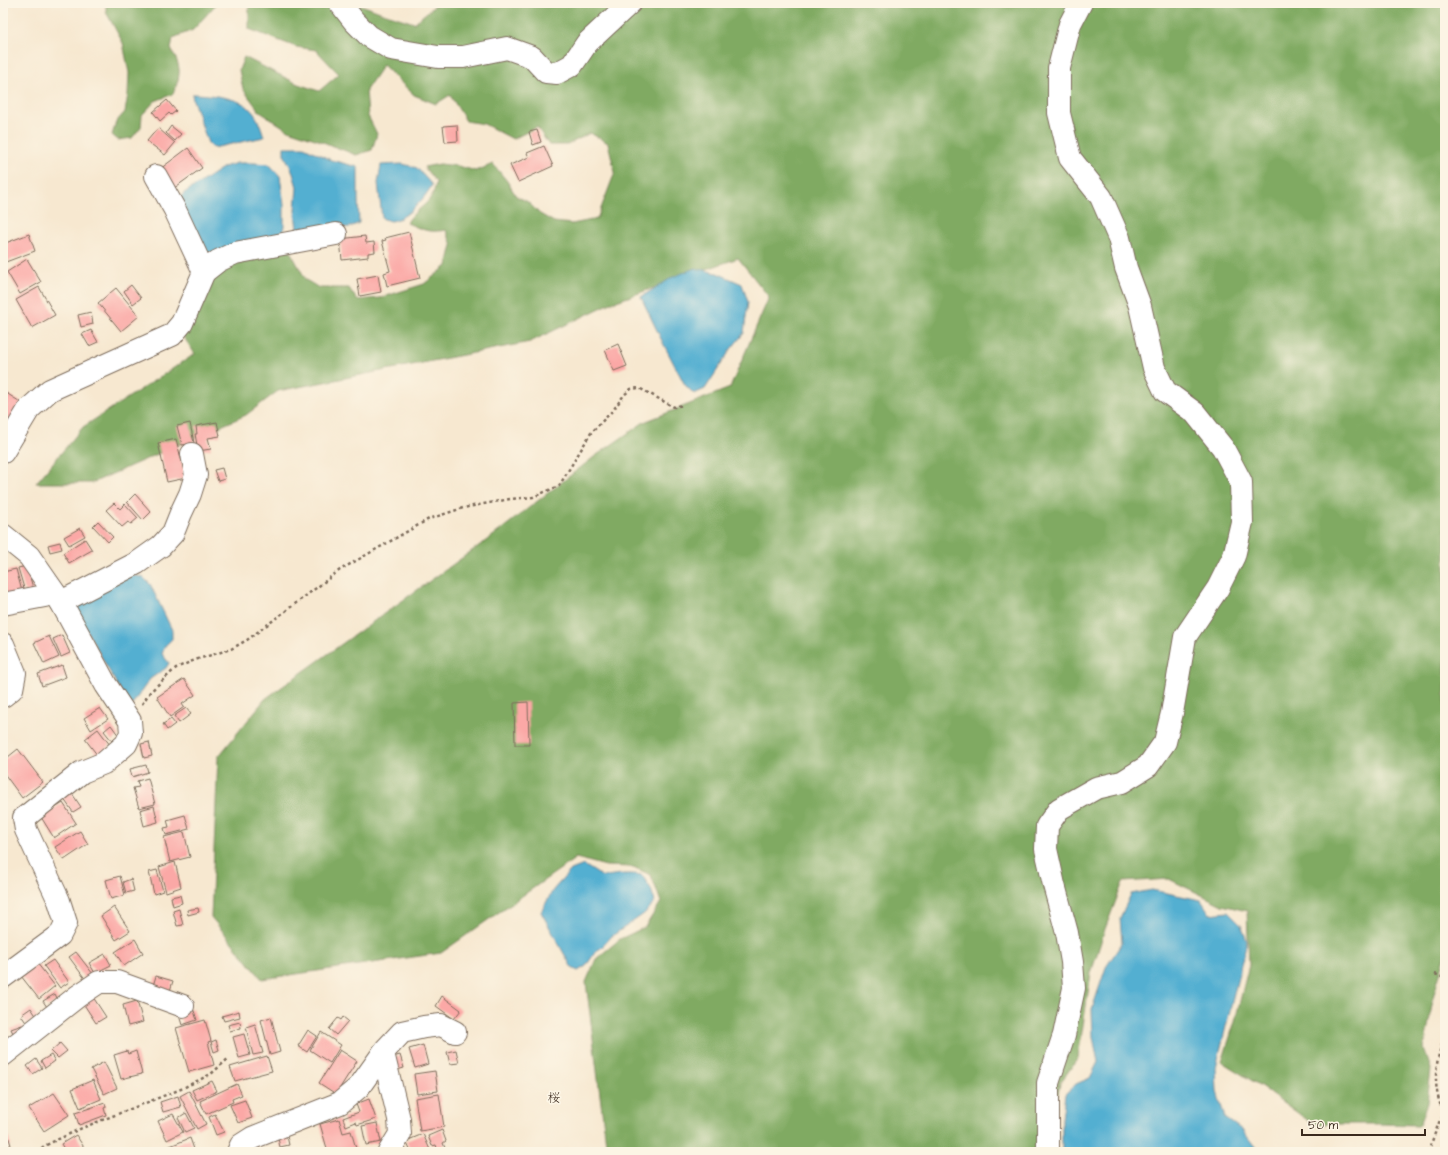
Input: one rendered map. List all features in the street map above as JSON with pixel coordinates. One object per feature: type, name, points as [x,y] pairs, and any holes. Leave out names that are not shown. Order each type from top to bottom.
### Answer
[{"type":"street","points":[[340,3],[354,22],[369,36],[391,48],[438,57],[463,57],[507,48],[532,56],[546,72],[557,73],[572,65],[587,43],[630,3]]},
{"type":"street","points":[[1048,1152],[1048,1083],[1064,1035],[1074,988],[1072,962],[1067,933],[1046,849],[1047,826],[1059,809],[1096,788],[1122,782],[1148,766],[1165,742],[1172,713],[1185,637],[1218,588],[1234,556],[1242,522],[1241,482],[1223,448],[1195,413],[1165,391],[1154,368],[1140,306],[1126,268],[1119,238],[1100,197],[1070,158],[1059,113],[1059,68],[1070,24],[1081,3]]},
{"type":"street","points":[[156,176],[175,210],[204,272]]},
{"type":"street","points":[[3,452],[29,409],[50,390],[172,335],[182,323],[204,272],[218,261],[236,253],[336,234]]},
{"type":"street","points":[[3,604],[58,598],[137,563],[161,546],[173,533],[180,512],[190,494],[196,475],[192,454]]},
{"type":"street","points":[[3,535],[28,556],[58,598],[106,685],[130,721],[131,733],[126,744],[104,763],[82,772],[24,818],[26,830],[59,901],[66,923],[60,934],[3,977]]},
{"type":"street","points":[[3,644],[15,673],[12,689],[3,696]]},
{"type":"street","points":[[3,1055],[78,996],[99,982],[117,982],[183,1006]]},
{"type":"street","points":[[238,1152],[241,1145],[252,1138],[340,1103],[359,1087],[383,1053],[402,1032],[441,1025],[455,1032]]},
{"type":"street","points":[[383,1053],[399,1119],[400,1134],[389,1152]]},
{"type":"path","points":[[130,721],[150,692],[176,668],[194,660],[231,650],[340,570],[429,520],[462,508],[510,499],[533,497],[559,486],[591,432],[631,389],[639,388],[674,407],[682,405]]},
{"type":"path","points":[[1435,974],[1445,978]]},
{"type":"path","points":[[1428,1152],[1440,1120],[1445,1114],[1439,1105],[1437,1057],[1445,1038]]},
{"type":"path","points":[[37,1152],[44,1146],[82,1128],[181,1089],[211,1074],[229,1058]]},
{"type":"green space","points":[[106,3],[217,3],[193,30],[173,38],[171,49],[179,66],[179,76],[173,94],[155,101],[142,115],[141,127],[132,138],[118,140],[112,135],[116,122],[125,112],[129,73],[123,43],[106,12]]},
{"type":"green space","points":[[250,3],[356,3],[414,23],[438,3],[1445,3],[1445,957],[1434,994],[1424,1049],[1431,1069],[1427,1103],[1419,1125],[1313,1124],[1262,1087],[1222,1062],[1235,1021],[1249,965],[1247,911],[1222,905],[1169,879],[1123,882],[1105,929],[1091,973],[1078,1058],[1060,1083],[1048,1152],[607,1152],[586,982],[596,959],[620,939],[645,927],[661,902],[651,875],[633,867],[606,866],[576,858],[441,953],[262,979],[211,917],[218,757],[265,699],[494,535],[594,457],[644,422],[730,388],[769,297],[738,258],[611,303],[530,342],[278,391],[246,415],[92,483],[36,483],[83,427],[195,354],[183,336],[203,285],[238,257],[289,249],[306,280],[319,288],[349,288],[357,300],[380,298],[424,284],[447,266],[452,245],[446,230],[426,230],[407,223],[409,219],[428,201],[434,190],[436,182],[424,167],[440,164],[458,166],[476,171],[493,164],[507,181],[516,196],[528,202],[540,214],[554,222],[572,224],[597,219],[615,172],[608,143],[590,133],[567,145],[549,145],[537,127],[513,139],[484,124],[466,121],[450,95],[436,104],[414,95],[383,65],[366,90],[368,116],[377,134],[372,150],[356,155],[288,130],[260,112],[243,89],[239,70],[244,57],[298,84],[319,91],[339,74],[316,50],[296,47],[249,29]]},
{"type":"water","points":[[192,94],[229,98],[243,104],[251,110],[256,117],[264,137],[213,148],[208,143]]},
{"type":"water","points":[[284,147],[304,147],[331,160],[358,167],[359,223],[350,227],[297,231],[295,210],[297,187],[292,170],[284,154]]},
{"type":"water","points":[[237,163],[269,164],[280,176],[284,205],[284,226],[282,235],[206,260],[177,202],[184,193],[224,167]]},
{"type":"water","points":[[403,164],[417,168],[432,185],[415,207],[403,216],[389,221],[382,218],[378,183],[381,165]]},
{"type":"water","points":[[695,268],[717,273],[742,284],[748,302],[744,333],[731,349],[705,389],[694,394],[685,385],[641,297],[673,277]]},
{"type":"water","points":[[130,575],[143,577],[150,584],[172,630],[172,639],[165,646],[162,654],[169,663],[166,668],[150,679],[131,706],[128,704],[76,612],[77,603]]},
{"type":"water","points":[[584,865],[603,877],[622,874],[642,875],[651,889],[655,902],[645,913],[612,936],[601,948],[596,951],[586,966],[578,971],[572,968],[541,912],[553,890],[571,870]]},
{"type":"water","points":[[1152,890],[1201,900],[1210,914],[1228,912],[1241,925],[1247,941],[1216,1067],[1217,1092],[1225,1118],[1242,1130],[1259,1152],[1062,1152],[1062,1119],[1065,1094],[1076,1084],[1090,1078],[1098,1062],[1093,1037],[1092,1009],[1106,967],[1122,943],[1120,918],[1131,894]]},
{"type":"building","points":[[167,100],[176,111],[171,115],[169,113],[160,121],[153,112]]},
{"type":"building","points":[[457,125],[458,141],[445,142],[443,126]]},
{"type":"building","points":[[171,126],[181,134],[175,141],[166,133]]},
{"type":"building","points":[[158,128],[175,143],[165,155],[147,141]]},
{"type":"building","points":[[537,130],[541,142],[533,145],[529,132]]},
{"type":"building","points":[[544,146],[553,166],[518,182],[510,165],[529,157],[527,153]]},
{"type":"building","points":[[188,148],[202,168],[170,191],[156,172]]},
{"type":"building","points":[[409,232],[420,278],[387,286],[384,273],[390,271],[382,241],[386,240],[385,238]]},
{"type":"building","points":[[29,234],[35,251],[3,263],[3,244]]},
{"type":"building","points":[[365,236],[366,243],[374,242],[375,252],[368,253],[368,257],[342,260],[340,239]]},
{"type":"building","points":[[27,259],[41,282],[20,294],[7,272]]},
{"type":"building","points":[[378,275],[381,292],[360,296],[357,279]]},
{"type":"building","points":[[131,285],[141,298],[133,304],[124,291]]},
{"type":"building","points":[[39,287],[55,315],[32,328],[16,300]]},
{"type":"building","points":[[116,288],[139,316],[121,331],[98,303]]},
{"type":"building","points":[[91,312],[93,324],[81,327],[78,315]]},
{"type":"building","points":[[91,330],[98,342],[89,346],[82,334]]},
{"type":"building","points":[[618,344],[627,366],[614,371],[605,350]]},
{"type":"building","points":[[3,391],[22,403],[11,421],[3,416]]},
{"type":"building","points":[[217,422],[220,436],[208,438],[211,449],[198,451],[195,434],[197,434],[196,426]]},
{"type":"building","points":[[190,423],[194,443],[182,445],[177,426]]},
{"type":"building","points":[[176,439],[186,478],[167,482],[158,443]]},
{"type":"building","points":[[222,468],[225,479],[218,481],[214,470]]},
{"type":"building","points":[[135,494],[151,512],[143,520],[127,502]]},
{"type":"building","points":[[114,503],[120,509],[125,504],[138,518],[131,524],[128,522],[122,527],[106,510]]},
{"type":"building","points":[[98,521],[113,537],[108,542],[93,526]]},
{"type":"building","points":[[80,528],[85,536],[69,545],[64,537]]},
{"type":"building","points":[[85,539],[92,550],[69,563],[63,553]]},
{"type":"building","points":[[60,542],[62,549],[50,552],[48,545]]},
{"type":"building","points":[[27,566],[34,592],[26,595],[18,568]]},
{"type":"building","points":[[16,569],[23,595],[6,599],[3,587],[3,572]]},
{"type":"building","points":[[62,635],[70,653],[61,657],[53,639]]},
{"type":"building","points":[[49,636],[59,657],[44,664],[34,643]]},
{"type":"building","points":[[62,665],[66,677],[42,686],[38,674]]},
{"type":"building","points":[[184,679],[195,695],[182,704],[184,707],[170,717],[157,697]]},
{"type":"building","points":[[528,702],[529,745],[515,745],[514,703]]},
{"type":"building","points":[[100,708],[108,719],[91,730],[84,718]]},
{"type":"building","points":[[186,708],[191,714],[179,723],[174,716]]},
{"type":"building","points":[[171,719],[175,724],[167,730],[163,724]]},
{"type":"building","points":[[111,725],[119,736],[112,741],[104,731]]},
{"type":"building","points":[[98,729],[110,745],[98,756],[85,739]]},
{"type":"building","points":[[149,742],[152,756],[144,758],[141,744]]},
{"type":"building","points":[[18,749],[43,782],[22,798],[3,772],[3,761]]},
{"type":"building","points":[[146,765],[148,772],[132,777],[130,769]]},
{"type":"building","points":[[148,778],[155,804],[139,808],[133,788],[139,787],[137,781]]},
{"type":"building","points":[[69,789],[81,807],[73,812],[61,795]]},
{"type":"building","points":[[63,803],[76,823],[54,838],[41,817]]},
{"type":"building","points":[[154,806],[158,822],[144,826],[140,810]]},
{"type":"building","points":[[185,815],[189,829],[166,835],[164,828],[169,827],[167,820]]},
{"type":"building","points":[[80,831],[88,844],[64,860],[55,847]]},
{"type":"building","points":[[184,832],[190,857],[170,862],[164,837]]},
{"type":"building","points":[[175,862],[181,887],[166,892],[159,867]]},
{"type":"building","points":[[157,870],[163,891],[154,894],[149,872]]},
{"type":"building","points":[[120,876],[125,895],[111,899],[106,880]]},
{"type":"building","points":[[131,879],[134,891],[126,893],[123,882]]},
{"type":"building","points":[[180,895],[182,903],[173,906],[171,897]]},
{"type":"building","points":[[114,907],[130,931],[116,940],[101,916]]},
{"type":"building","points":[[198,908],[199,912],[188,915],[187,910]]},
{"type":"building","points":[[179,909],[183,925],[177,926],[173,911]]},
{"type":"building","points":[[135,939],[143,953],[124,966],[115,952]]},
{"type":"building","points":[[76,952],[93,974],[86,980],[69,957]]},
{"type":"building","points":[[105,954],[111,965],[95,973],[89,963]]},
{"type":"building","points":[[53,960],[69,982],[60,988],[44,966]]},
{"type":"building","points":[[37,963],[55,986],[39,999],[21,976]]},
{"type":"building","points":[[156,976],[173,981],[169,994],[152,989]]},
{"type":"building","points":[[55,994],[58,1000],[47,1007],[43,1001]]},
{"type":"building","points":[[91,994],[106,1017],[96,1023],[81,1000]]},
{"type":"building","points":[[442,996],[461,1010],[454,1019],[436,1006]]},
{"type":"building","points":[[137,1001],[143,1022],[128,1026],[123,1005]]},
{"type":"building","points":[[31,1008],[37,1017],[27,1024],[21,1015]]},
{"type":"building","points":[[193,1008],[197,1020],[182,1025],[178,1012]]},
{"type":"building","points":[[239,1011],[240,1017],[224,1021],[222,1016]]},
{"type":"building","points":[[271,1017],[280,1052],[270,1055],[261,1020]]},
{"type":"building","points":[[343,1017],[348,1021],[336,1035],[329,1029],[338,1018],[341,1020]]},
{"type":"building","points":[[205,1020],[211,1041],[208,1042],[214,1065],[189,1072],[176,1028]]},
{"type":"building","points":[[240,1022],[241,1028],[230,1031],[228,1025]]},
{"type":"building","points":[[255,1024],[263,1053],[253,1055],[246,1027]]},
{"type":"building","points":[[22,1025],[25,1031],[14,1035],[11,1029]]},
{"type":"building","points":[[308,1030],[317,1036],[307,1052],[298,1046]]},
{"type":"building","points":[[321,1032],[341,1045],[330,1063],[310,1050]]},
{"type":"building","points":[[244,1034],[250,1055],[239,1058],[233,1037]]},
{"type":"building","points":[[216,1040],[219,1050],[214,1052],[211,1042]]},
{"type":"building","points":[[60,1043],[67,1051],[58,1058],[51,1051]]},
{"type":"building","points":[[423,1045],[428,1064],[415,1068],[409,1049]]},
{"type":"building","points":[[340,1050],[357,1061],[336,1094],[319,1083]]},
{"type":"building","points":[[456,1050],[459,1063],[450,1064],[447,1052]]},
{"type":"building","points":[[127,1051],[128,1054],[136,1051],[142,1074],[121,1079],[114,1055]]},
{"type":"building","points":[[51,1055],[55,1061],[45,1068],[41,1061]]},
{"type":"building","points":[[400,1055],[404,1068],[397,1070],[393,1057]]},
{"type":"building","points":[[267,1056],[272,1071],[235,1081],[230,1067]]},
{"type":"building","points":[[36,1059],[42,1068],[33,1074],[27,1066]]},
{"type":"building","points":[[104,1062],[117,1088],[104,1094],[91,1069]]},
{"type":"building","points":[[435,1071],[438,1091],[417,1094],[414,1074]]},
{"type":"building","points":[[93,1080],[101,1099],[80,1108],[72,1089]]},
{"type":"building","points":[[212,1081],[217,1091],[197,1100],[192,1090]]},
{"type":"building","points":[[237,1084],[242,1095],[232,1099],[233,1102],[206,1114],[200,1101]]},
{"type":"building","points":[[189,1091],[206,1124],[197,1129],[180,1096]]},
{"type":"building","points":[[54,1093],[69,1115],[44,1131],[29,1108]]},
{"type":"building","points":[[439,1094],[444,1127],[420,1131],[415,1098]]},
{"type":"building","points":[[178,1096],[181,1107],[163,1112],[160,1102]]},
{"type":"building","points":[[369,1099],[376,1119],[357,1125],[356,1122],[346,1126],[343,1118],[359,1112],[356,1104]]},
{"type":"building","points":[[245,1100],[252,1118],[238,1123],[230,1105]]},
{"type":"building","points":[[105,1103],[106,1107],[104,1108],[106,1115],[79,1125],[75,1113]]},
{"type":"building","points":[[186,1113],[194,1128],[185,1132],[178,1118]]},
{"type":"building","points":[[173,1114],[183,1132],[167,1140],[158,1121]]},
{"type":"building","points":[[215,1114],[224,1132],[216,1135],[209,1117]]},
{"type":"building","points":[[339,1119],[343,1133],[351,1131],[357,1152],[328,1152],[320,1124]]},
{"type":"building","points":[[377,1123],[381,1142],[366,1145],[362,1126]]},
{"type":"building","points":[[442,1130],[446,1141],[443,1143],[445,1148],[438,1151],[436,1145],[432,1146],[428,1136]]},
{"type":"building","points":[[7,1132],[11,1145],[3,1148],[3,1134]]},
{"type":"building","points":[[286,1132],[289,1145],[280,1147],[277,1134]]},
{"type":"building","points":[[423,1134],[431,1152],[411,1152],[406,1141]]},
{"type":"building","points":[[76,1135],[87,1152],[66,1152],[61,1144]]},
{"type":"building","points":[[190,1138],[195,1152],[161,1152],[160,1150]]},
{"type":"district","name":"桜","points":[[554,1098]]}]
